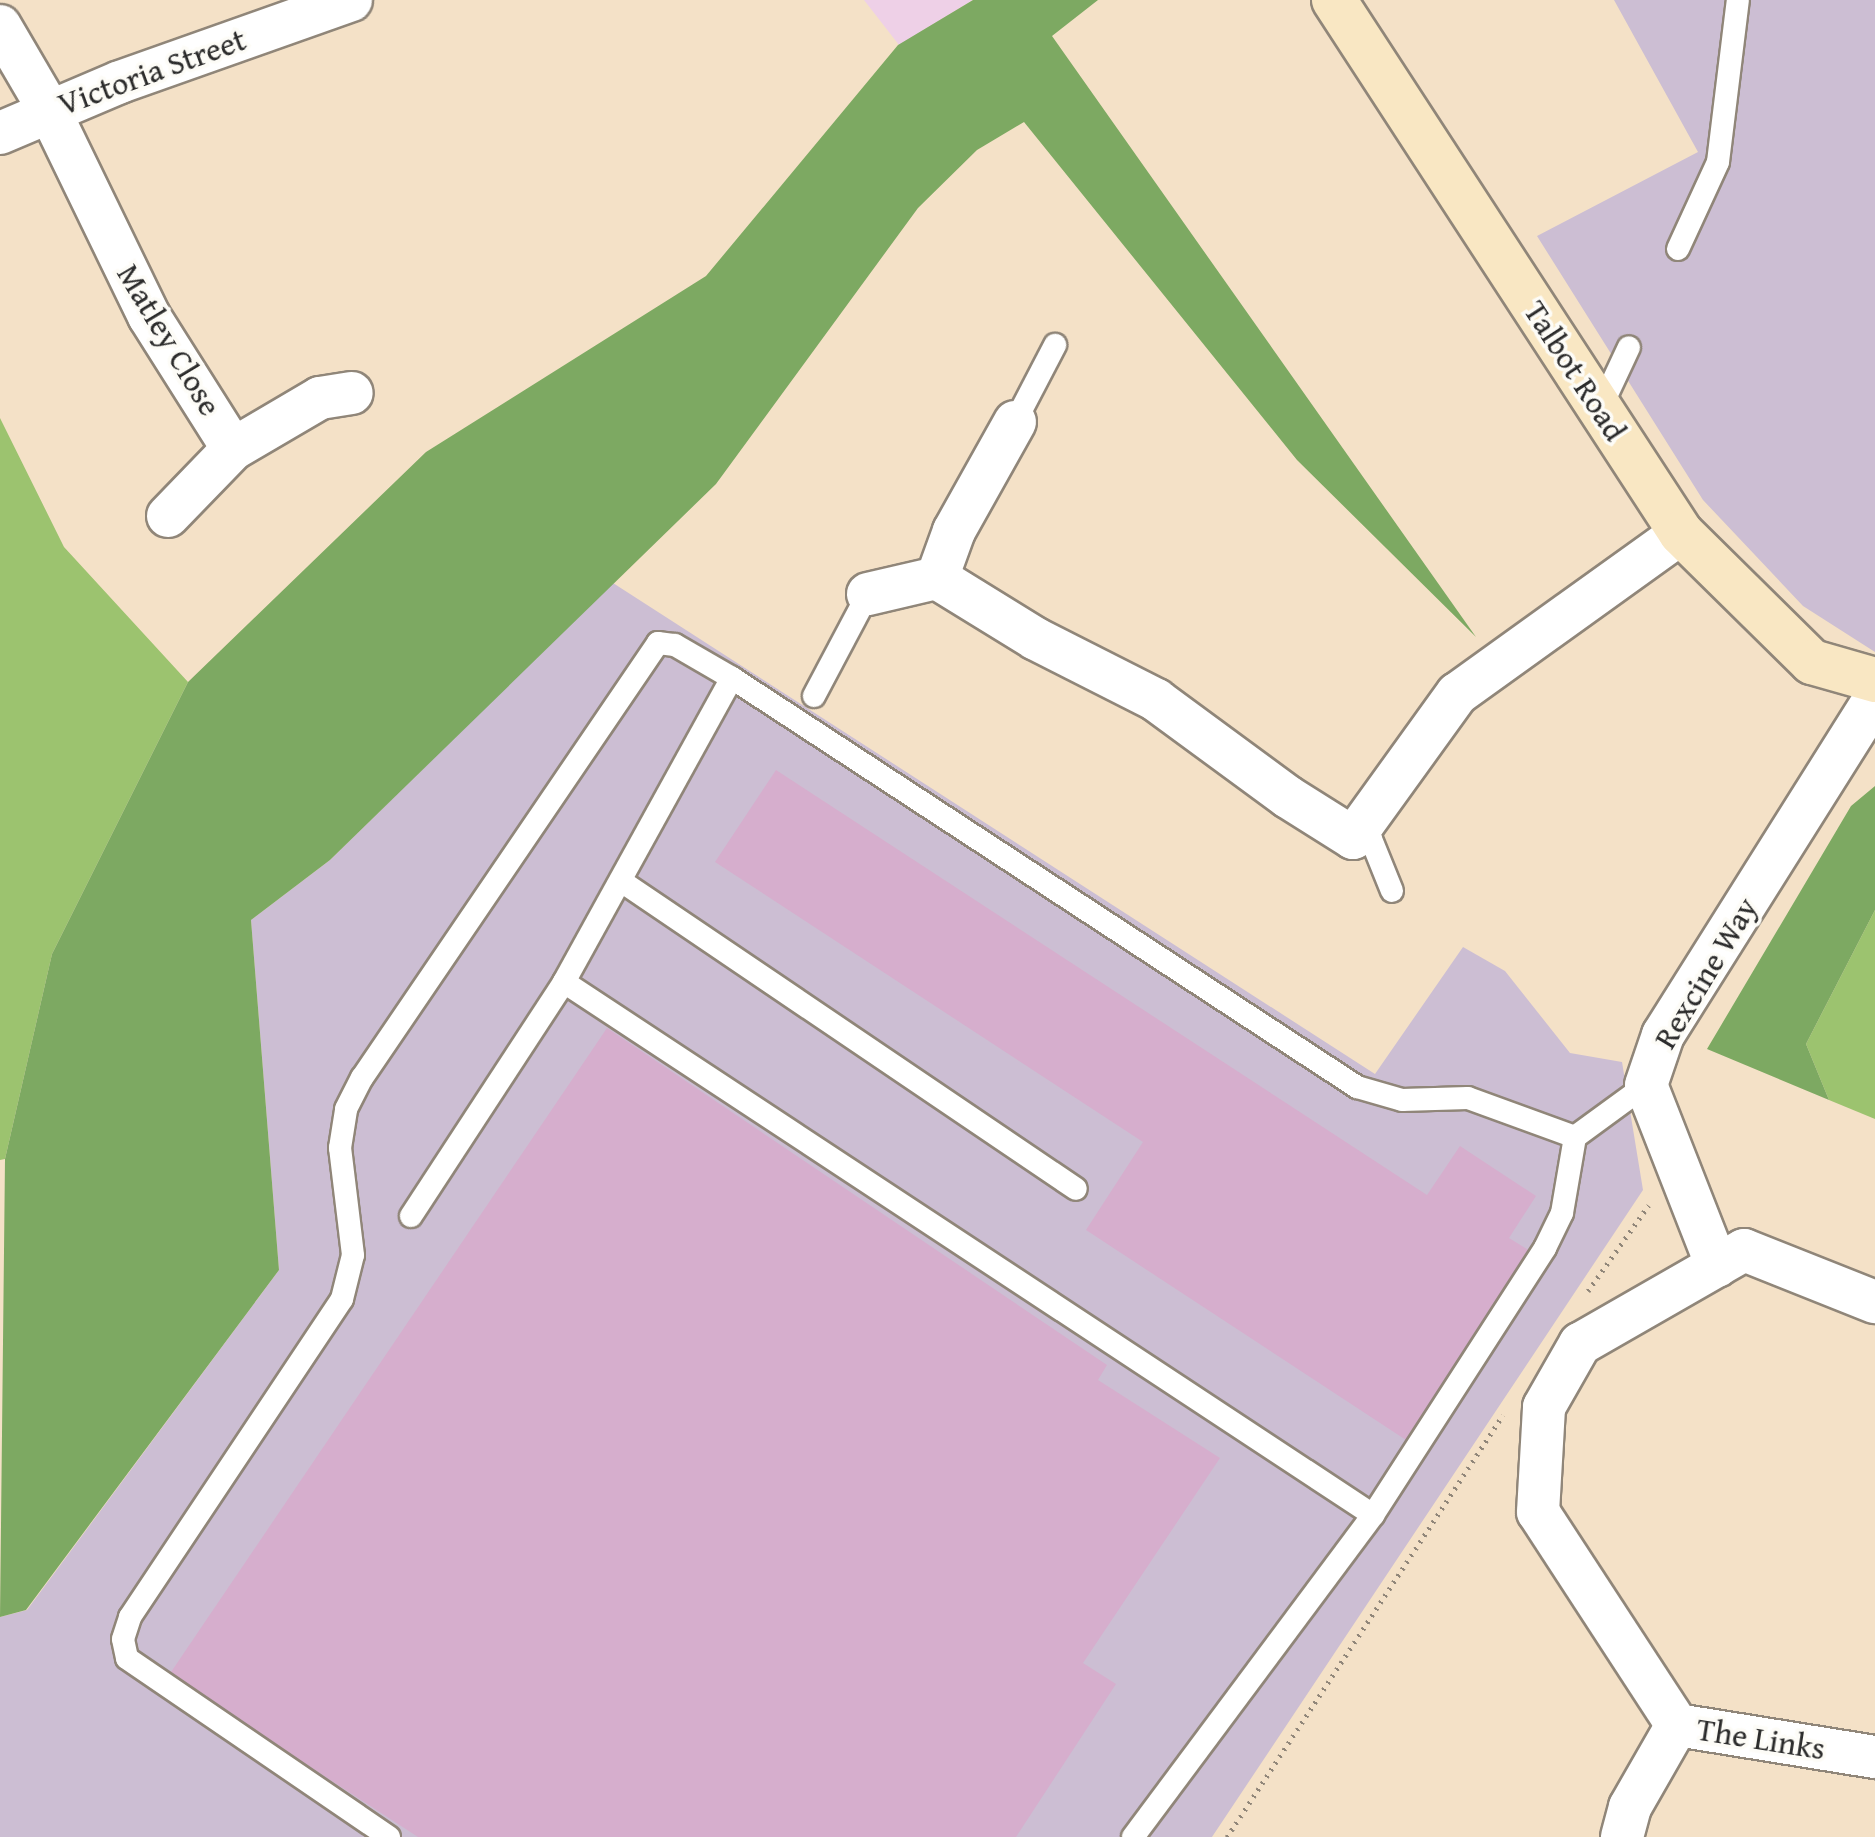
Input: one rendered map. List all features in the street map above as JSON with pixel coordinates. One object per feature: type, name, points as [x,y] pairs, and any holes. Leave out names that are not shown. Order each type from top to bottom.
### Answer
[{"type":"street","name":"Victoria Street","points":[[0,133],[49,110],[351,0]]},
{"type":"street","name":"Talbot Road","points":[[1334,0],[1681,533],[1812,662],[1875,680]]},
{"type":"street","name":"Matley Close","points":[[0,26],[49,110],[149,316],[233,449],[320,398],[352,393]]},
{"type":"street","points":[[937,578],[954,531],[1015,422]]},
{"type":"street","points":[[168,516],[233,449]]},
{"type":"street","points":[[868,594],[937,578],[1036,639],[1156,700],[1288,797],[1353,838],[1457,694],[1681,533]]},
{"type":"street","name":"Rexcine Way","points":[[1717,1266],[1646,1085],[1663,1035],[1875,699]]},
{"type":"street","points":[[1677,1725],[1538,1512],[1544,1407],[1580,1344],[1744,1250],[1875,1302]]},
{"type":"street","name":"The Links","points":[[1622,1837],[1630,1807],[1677,1725],[1875,1757]]},
{"type":"lane","points":[[1678,249],[1718,162],[1738,0]]},
{"type":"lane","points":[[1015,422],[1055,345]]},
{"type":"lane","points":[[1600,409],[1629,347]]},
{"type":"lane","points":[[814,696],[868,594]]},
{"type":"lane","points":[[389,1837],[127,1658],[123,1639],[130,1617],[342,1299],[353,1255],[340,1148],[346,1109],[362,1078],[658,643],[675,645],[732,678],[1357,1087],[1402,1100],[1468,1098],[1575,1137]]},
{"type":"lane","points":[[411,1216],[564,982],[732,678]]},
{"type":"lane","points":[[1353,838],[1371,839],[1392,891]]},
{"type":"lane","points":[[621,881],[1076,1189]]},
{"type":"lane","points":[[564,982],[1373,1515]]},
{"type":"lane","points":[[1133,1837],[1373,1515],[1545,1248],[1562,1213],[1575,1137],[1646,1085]]},
{"type":"path","points":[[1582,1301],[1677,1165]]},
{"type":"path","points":[[1227,1837],[1511,1404]]},
{"type":"shaded area","points":[[864,0],[973,0],[899,45]]},
{"type":"shaded area","points":[[1614,0],[1875,0],[1875,652],[1803,606],[1703,500],[1537,236],[1698,152]]},
{"type":"shaded area","points":[[613,583],[1375,1074],[1463,947],[1505,971],[1570,1053],[1622,1062],[1643,1190],[1212,1837],[0,1837],[0,1617],[27,1610],[279,1270],[251,920],[330,860]]},
{"type":"green space","points":[[973,0],[1098,0],[1052,36],[1476,637],[1297,460],[1024,122],[977,150],[918,208],[716,484],[330,860],[251,920],[279,1270],[26,1610],[0,1617],[5,1159],[52,954],[188,682],[426,452],[706,276],[898,45]]},
{"type":"green space","points":[[0,418],[64,547],[188,682],[52,954],[5,1159],[0,1160]]},
{"type":"green space","points":[[1875,786],[1875,910],[1806,1044],[1829,1100],[1707,1049],[1851,806]]},
{"type":"green space","points":[[1875,910],[1875,1119],[1829,1100],[1806,1044]]},
{"type":"building","points":[[776,770],[1427,1195],[1460,1146],[1536,1196],[1509,1238],[1530,1251],[1406,1440],[1086,1230],[1143,1142],[715,862]]},
{"type":"building","points":[[607,1028],[1107,1365],[1098,1380],[1220,1458],[1083,1663],[1116,1684],[1016,1837],[418,1837],[169,1675]]}]
